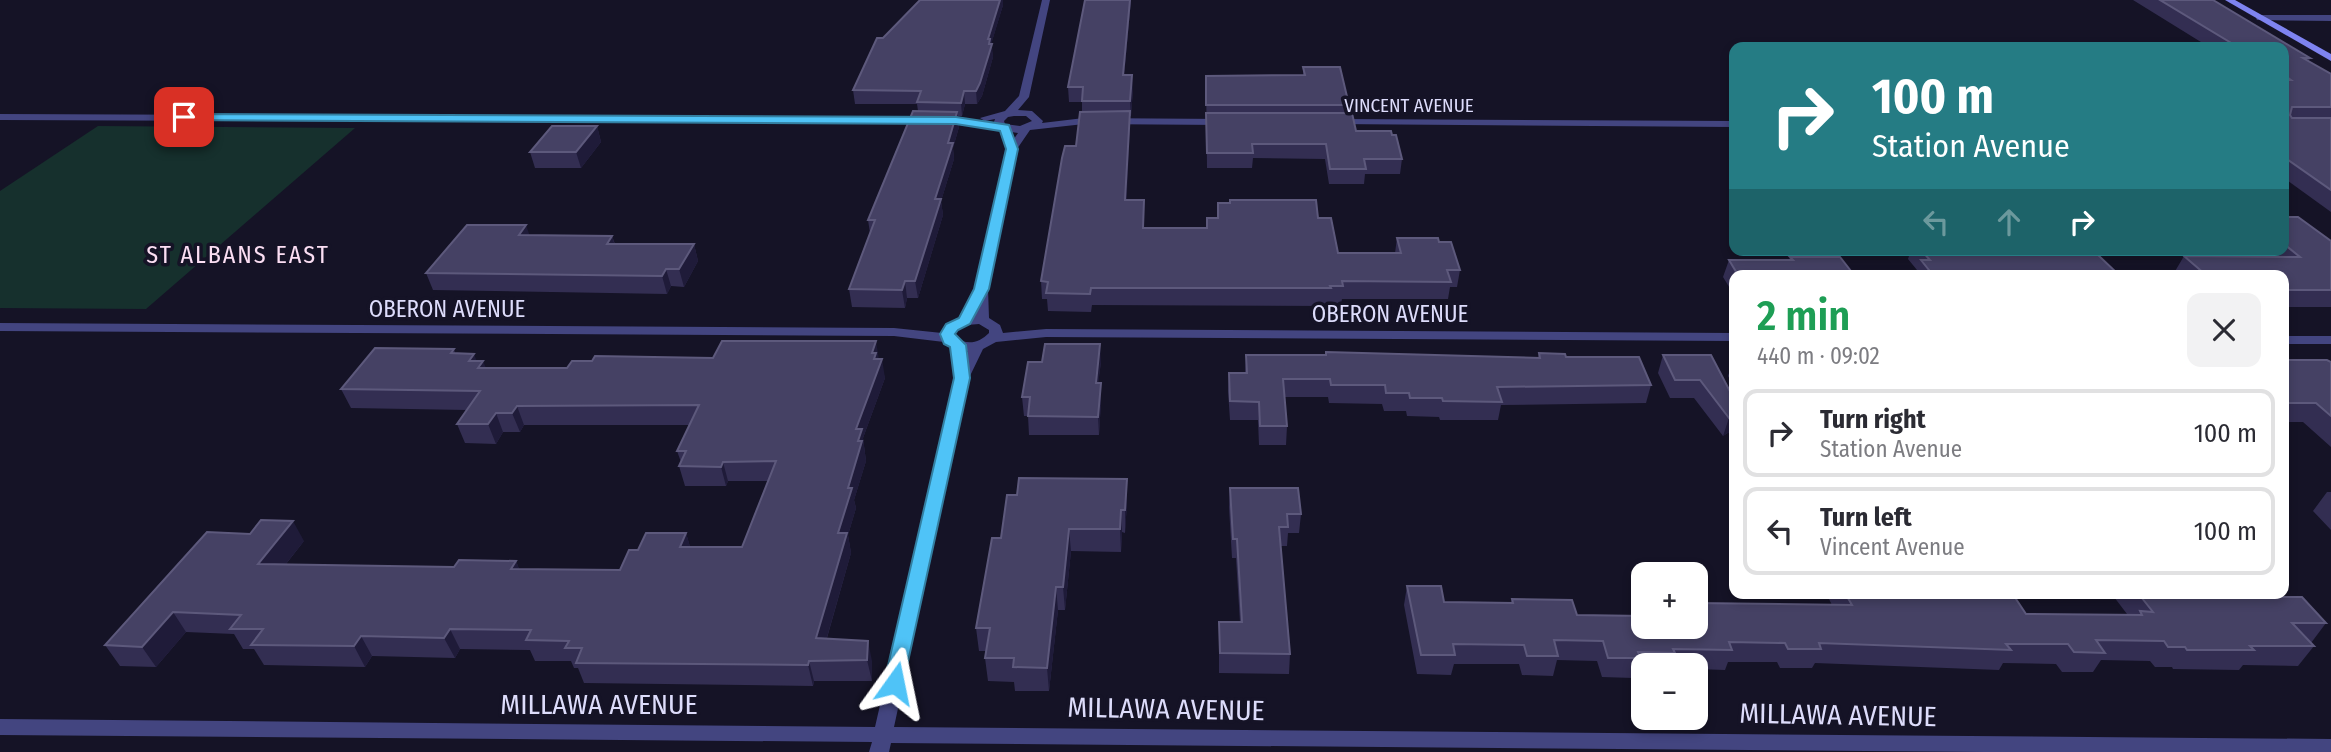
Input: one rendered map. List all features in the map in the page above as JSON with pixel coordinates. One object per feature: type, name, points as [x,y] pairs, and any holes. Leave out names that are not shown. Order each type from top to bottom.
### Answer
[{"type":"main road","points":[[2229,0],[2331,58]]},
{"type":"street","points":[[1004,121],[1024,97],[1045,1]]},
{"type":"street","points":[[2260,18],[2331,18]]},
{"type":"street","points":[[1024,97],[1031,122]]},
{"type":"street","points":[[1004,121],[1020,112],[1031,122]]},
{"type":"street","points":[[0,117],[1236,122]]},
{"type":"street","points":[[1004,121],[1012,149]]},
{"type":"street","points":[[881,743],[962,378],[977,346],[994,333],[982,320],[982,289],[1012,149],[1031,122]]},
{"type":"street","name":"VINCENT AVENUE","points":[[1319,122],[1729,124]]},
{"type":"street","points":[[962,378],[956,333],[982,289]]},
{"type":"street","points":[[956,333],[982,320]]},
{"type":"street","name":"OBERON AVENUE","points":[[0,327],[956,333]]},
{"type":"street","points":[[956,333],[977,346]]},
{"type":"street","name":"OBERON AVENUE","points":[[994,333],[1729,337]]},
{"type":"street","points":[[2289,340],[2331,340]]},
{"type":"street","name":"MILLAWA AVENUE","points":[[0,727],[881,743],[2331,747]]},
{"type":"green space","points":[[98,126],[355,128],[146,309],[0,308],[0,191]]},
{"type":"building","points":[[920,0],[1000,0],[988,39],[989,44],[992,44],[976,91],[964,91],[961,103],[917,102],[921,91],[853,90],[877,38],[883,38]]},
{"type":"building","points":[[1085,0],[1130,0],[1123,75],[1132,75],[1130,101],[1082,101],[1083,87],[1068,87]]},
{"type":"building","points":[[2160,0],[2213,0],[2283,42],[2230,42]]},
{"type":"building","points":[[2289,45],[2310,58],[2303,58],[2331,74],[2331,107],[2292,107],[2290,115],[2292,118],[2331,118],[2331,190],[2289,161],[2289,80]]},
{"type":"building","points":[[1303,67],[1340,67],[1349,105],[1206,105],[1206,76],[1305,75]]},
{"type":"building","points":[[913,111],[957,112],[948,143],[953,143],[935,199],[941,199],[915,281],[905,281],[902,290],[849,289],[875,220],[868,220]]},
{"type":"building","points":[[1130,111],[1125,200],[1144,200],[1143,228],[1207,228],[1207,218],[1218,218],[1218,203],[1230,203],[1230,200],[1316,200],[1318,218],[1331,218],[1338,253],[1401,253],[1397,238],[1438,238],[1439,242],[1451,242],[1460,270],[1447,270],[1451,282],[1342,281],[1343,286],[1330,286],[1331,288],[1091,288],[1090,294],[1046,293],[1048,282],[1041,281],[1062,158],[1065,146],[1076,146],[1080,112]]},
{"type":"building","points":[[1206,113],[1352,113],[1356,131],[1391,131],[1392,135],[1396,135],[1402,159],[1364,159],[1366,169],[1330,169],[1326,144],[1252,144],[1253,153],[1207,153]]},
{"type":"building","points":[[552,126],[597,126],[576,152],[530,152]]},
{"type":"building","points":[[2289,217],[2298,217],[2331,241],[2331,290],[2289,290],[2289,270],[2200,270],[2184,256],[2300,257],[2289,248]]},
{"type":"building","points":[[467,225],[526,225],[519,235],[612,236],[607,244],[694,244],[679,269],[666,269],[662,276],[426,273]]},
{"type":"building","points":[[1926,256],[2099,256],[2114,270],[1929,270],[1921,260],[1930,260]]},
{"type":"building","points":[[1790,257],[1840,257],[1850,270],[1735,270],[1729,260],[1793,260]]},
{"type":"building","points":[[722,341],[876,341],[872,353],[876,353],[874,359],[882,359],[856,429],[862,429],[858,441],[862,441],[848,488],[852,488],[838,533],[847,533],[816,638],[868,641],[867,660],[809,661],[808,665],[576,663],[582,648],[565,648],[569,641],[526,640],[531,630],[450,629],[444,638],[361,636],[354,646],[251,645],[263,629],[230,629],[241,615],[173,612],[142,647],[105,645],[207,532],[250,534],[261,520],[293,521],[258,564],[454,567],[459,560],[516,561],[511,569],[620,570],[629,550],[638,550],[646,533],[686,533],[680,547],[742,547],[776,461],[723,462],[721,467],[679,466],[686,451],[677,451],[699,405],[517,406],[512,413],[496,413],[488,424],[457,424],[480,391],[341,389],[375,348],[454,349],[451,353],[474,354],[469,361],[483,361],[478,368],[567,368],[572,361],[592,361],[595,356],[713,358]]},
{"type":"building","points":[[1045,344],[1100,344],[1096,383],[1101,383],[1098,417],[1028,416],[1030,397],[1022,397],[1028,362],[1042,362]]},
{"type":"building","points":[[1326,352],[1540,358],[1539,353],[1565,354],[1566,357],[1639,357],[1651,385],[1497,387],[1502,402],[1410,398],[1409,393],[1386,393],[1385,385],[1331,385],[1330,379],[1283,379],[1287,426],[1260,426],[1259,402],[1230,401],[1229,373],[1247,373],[1246,355],[1326,355]]},
{"type":"building","points":[[1663,355],[1711,355],[1729,389],[1729,418],[1700,380],[1675,380]]},
{"type":"building","points":[[2289,360],[2331,362],[2331,416],[2316,403],[2289,403]]},
{"type":"building","points":[[1019,478],[1127,479],[1125,510],[1121,510],[1120,529],[1069,529],[1063,587],[1056,587],[1047,668],[1013,667],[1014,658],[985,658],[990,628],[976,628],[992,538],[1001,538],[1007,495],[1017,495]]},
{"type":"building","points":[[1230,488],[1298,488],[1301,514],[1287,514],[1288,527],[1279,527],[1290,654],[1220,653],[1219,622],[1242,622],[1237,539],[1233,539]]},
{"type":"building","points":[[1407,586],[1441,586],[1444,602],[1572,600],[1577,615],[1631,616],[1631,639],[1708,639],[1708,603],[1852,605],[1848,599],[2016,599],[2026,614],[2142,615],[2140,611],[2153,612],[2143,599],[2302,597],[2326,623],[2292,623],[2314,646],[2250,646],[2254,650],[2187,650],[2185,647],[2168,647],[2164,641],[2096,640],[2105,653],[2074,652],[2068,644],[2006,644],[2011,650],[1819,643],[1821,649],[1788,649],[1785,643],[1729,642],[1732,650],[1673,649],[1675,653],[1638,652],[1631,653],[1631,658],[1608,658],[1603,641],[1554,640],[1558,656],[1527,656],[1524,645],[1453,644],[1455,655],[1421,655]]},
{"type":"district","name":"ST ALBANS EAST","points":[[238,255]]},
{"type":"route","points":[[184,117],[956,121],[1005,128],[1012,149],[982,289],[965,321],[952,327],[948,334],[950,341],[958,345],[962,378],[895,683]]}]
